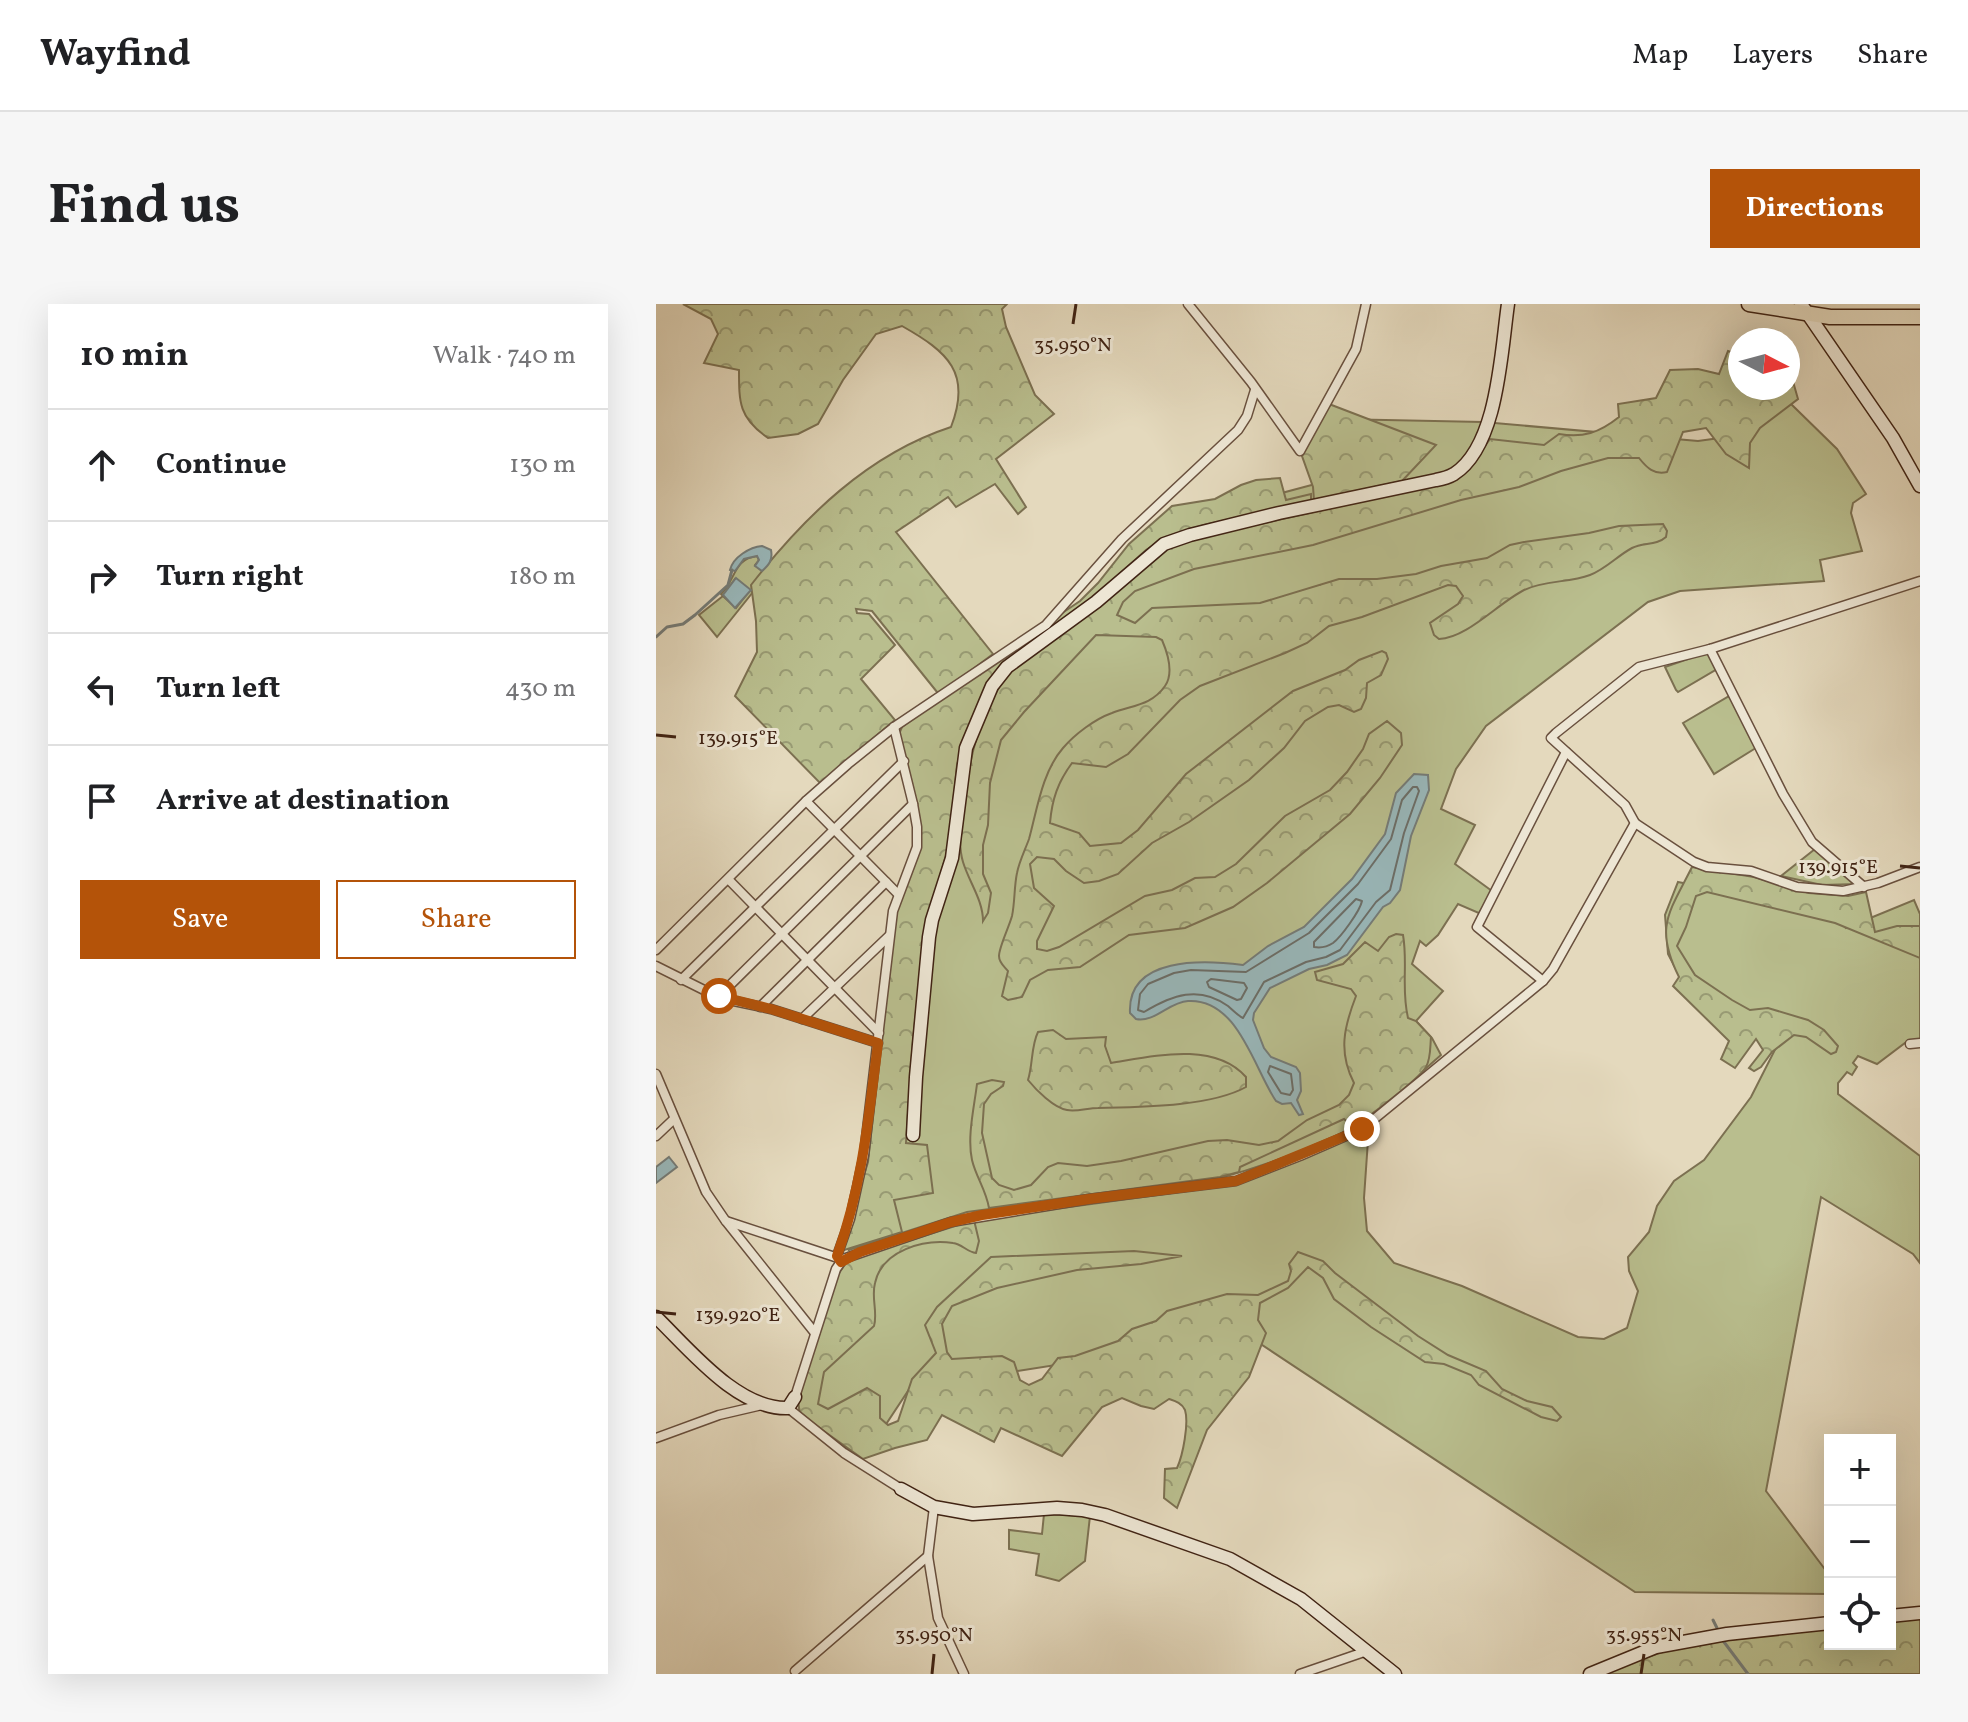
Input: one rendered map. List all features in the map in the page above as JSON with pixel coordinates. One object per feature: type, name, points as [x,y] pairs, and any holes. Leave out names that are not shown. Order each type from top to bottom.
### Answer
[{"type":"main road","points":[[1749,304],[1877,319],[1920,317]]},
{"type":"street","points":[[1188,304],[1300,451],[1356,349],[1366,304]]},
{"type":"street","points":[[913,1135],[932,920],[952,858],[966,748],[992,686],[1007,667],[1096,602],[1164,544],[1279,513],[1454,474],[1475,451],[1489,424],[1508,304]]},
{"type":"street","points":[[1805,309],[1893,438],[1920,486]]},
{"type":"street","points":[[656,950],[806,801],[894,727],[1046,625],[1122,539],[1238,430],[1247,416],[1255,390]]},
{"type":"street","points":[[1920,581],[1710,649],[1639,667],[1551,738],[1625,805],[1635,823],[1694,862],[1707,867],[1751,871],[1797,887],[1843,891],[1864,887],[1920,867]]},
{"type":"street","points":[[1710,649],[1783,794],[1812,842],[1864,887]]},
{"type":"street","points":[[791,1403],[850,1219],[864,1155],[889,935],[898,894],[917,847],[913,804],[894,727]]},
{"type":"street","points":[[1543,981],[1477,927],[1566,752]]},
{"type":"street","points":[[681,980],[904,761]]},
{"type":"street","points":[[806,801],[898,894]]},
{"type":"street","points":[[719,996],[913,804]]},
{"type":"street","points":[[725,1220],[839,1259],[951,1222],[1089,1199],[1236,1181],[1362,1129],[1543,981],[1553,969],[1635,823]]},
{"type":"street","points":[[729,880],[879,1038]]},
{"type":"street","points":[[760,1007],[886,882]]},
{"type":"street","points":[[802,1019],[889,935]]},
{"type":"street","points":[[656,966],[719,996],[879,1038]]},
{"type":"street","points":[[1910,1044],[1920,1043]]},
{"type":"street","points":[[656,1074],[706,1192],[815,1333]]},
{"type":"street","points":[[656,1136],[674,1119]]},
{"type":"street","points":[[656,1317],[714,1374],[763,1405],[775,1409],[791,1403]]},
{"type":"street","points":[[791,1403],[844,1453],[934,1507],[973,1514],[1057,1508],[1105,1515],[1230,1559],[1301,1599],[1395,1674]]},
{"type":"street","points":[[656,1438],[719,1415],[763,1405]]},
{"type":"street","points":[[934,1507],[928,1556],[938,1618],[964,1674]]},
{"type":"street","points":[[795,1671],[928,1556]]},
{"type":"street","points":[[1896,1615],[1920,1613]]},
{"type":"street","points":[[1590,1674],[1656,1647],[1727,1634],[1824,1624]]},
{"type":"street","points":[[1300,1674],[1367,1651]]},
{"type":"green space","points":[[683,304],[1007,304],[1002,309],[1006,327],[1035,395],[1054,414],[996,459],[1026,507],[1018,514],[995,484],[956,507],[948,497],[896,532],[993,654],[941,693],[937,692],[872,611],[856,609],[857,613],[869,614],[895,645],[861,679],[895,720],[820,783],[735,696],[757,652],[751,585],[816,512],[865,471],[921,439],[951,427],[959,392],[957,378],[943,355],[902,326],[876,334],[843,380],[818,424],[798,434],[768,438],[751,424],[743,409],[739,370],[704,363],[718,334],[711,319]]},
{"type":"green space","points":[[1728,351],[1728,400],[1797,400],[1760,428],[1750,443],[1749,468],[1726,454],[1706,428],[1683,432],[1667,472],[1651,470],[1639,458],[1608,458],[1519,487],[1461,500],[1313,545],[1194,569],[1135,591],[1123,602],[1117,615],[1135,623],[1152,608],[1260,603],[1339,579],[1377,579],[1416,574],[1487,558],[1510,545],[1524,542],[1619,526],[1663,524],[1667,531],[1662,540],[1632,548],[1590,575],[1524,590],[1471,627],[1450,637],[1439,639],[1430,623],[1458,604],[1463,596],[1456,586],[1448,585],[1329,626],[1307,643],[1200,686],[1180,700],[1128,754],[1106,767],[1072,763],[1056,791],[1050,823],[1079,833],[1090,846],[1121,843],[1138,830],[1186,774],[1293,691],[1345,670],[1359,660],[1382,651],[1386,653],[1388,659],[1381,675],[1367,683],[1361,709],[1354,712],[1339,705],[1328,707],[1305,721],[1284,748],[1249,780],[1189,822],[1152,843],[1118,874],[1084,883],[1054,859],[1037,857],[1030,864],[1034,888],[1054,906],[1037,941],[1037,949],[1047,951],[1059,947],[1145,896],[1172,890],[1195,878],[1215,877],[1236,864],[1285,816],[1330,790],[1347,772],[1369,734],[1387,721],[1401,733],[1402,745],[1350,814],[1233,907],[1185,928],[1129,935],[1080,967],[1048,970],[1030,980],[1022,997],[1008,1000],[1002,996],[1008,971],[1000,961],[999,952],[1012,916],[1018,869],[1050,768],[1068,743],[1092,723],[1154,698],[1168,681],[1170,669],[1162,640],[1156,637],[1096,635],[1001,740],[990,783],[988,825],[983,845],[983,874],[991,893],[988,913],[983,921],[981,906],[961,856],[961,825],[976,739],[990,704],[1010,672],[1166,548],[1192,539],[1408,491],[1473,463],[1490,439],[1544,445],[1559,434],[1590,433],[1619,417],[1618,404],[1656,398],[1670,370],[1698,369],[1719,374]]},
{"type":"green space","points":[[1329,404],[1436,445],[1402,481],[1314,500],[1313,487],[1302,456]]},
{"type":"green space","points":[[1791,404],[1837,449],[1866,494],[1853,503],[1851,513],[1862,551],[1820,560],[1824,581],[1680,591],[1648,602],[1486,726],[1456,769],[1441,809],[1475,825],[1455,864],[1492,891],[1481,914],[1458,904],[1438,935],[1426,946],[1420,941],[1412,964],[1443,991],[1416,1021],[1432,1038],[1441,1055],[1370,1116],[1338,1135],[1237,1173],[1220,1178],[967,1212],[849,1250],[873,1176],[920,840],[1002,664],[1086,603],[1146,543],[1218,510],[1323,482],[1337,419],[1483,422],[1698,441],[1727,437]]},
{"type":"green space","points":[[1280,478],[1286,500],[1311,494],[1311,501],[1204,525],[1166,537],[1146,550],[1096,595],[1002,664],[962,746],[957,765],[949,845],[926,924],[913,1039],[906,1143],[927,1145],[933,1193],[894,1200],[902,1232],[841,1251],[868,1162],[895,913],[919,847],[899,734],[902,727],[988,663],[1080,601],[1129,544],[1172,506],[1215,499],[1256,480]]},
{"type":"green space","points":[[757,556],[759,560],[755,565],[769,572],[717,637],[699,615],[723,596],[721,594],[739,566]],"holes":[[[735,579],[750,590],[736,608],[723,596]]]},
{"type":"green space","points":[[1709,653],[1717,669],[1678,692],[1665,667]]},
{"type":"green space","points":[[1731,695],[1759,746],[1714,774],[1683,723]]},
{"type":"green space","points":[[1815,849],[1858,884],[1822,885],[1781,876]]},
{"type":"green space","points":[[1692,867],[1754,877],[1809,893],[1848,896],[1866,892],[1875,932],[1897,926],[1920,926],[1920,958],[1835,923],[1707,892],[1696,896],[1677,946],[1695,975],[1750,1010],[1768,1008],[1808,1020],[1824,1030],[1838,1046],[1836,1052],[1831,1054],[1806,1037],[1794,1035],[1754,1071],[1749,1068],[1763,1050],[1756,1039],[1735,1068],[1721,1059],[1729,1041],[1673,986],[1679,977],[1671,960],[1666,932],[1671,909]]},
{"type":"green space","points":[[1678,882],[1828,911],[1846,928],[1914,900],[1920,914],[1920,1039],[1905,1043],[1877,1064],[1858,1056],[1853,1063],[1857,1067],[1852,1075],[1847,1072],[1838,1083],[1838,1094],[1920,1156],[1920,1263],[1913,1254],[1821,1197],[1766,1491],[1824,1568],[1824,1594],[1635,1592],[1247,1335],[910,1388],[863,1459],[800,1414],[799,1407],[842,1267],[981,1219],[1231,1185],[1363,1133],[1368,1140],[1364,1198],[1367,1231],[1394,1263],[1462,1286],[1578,1337],[1604,1339],[1627,1328],[1638,1291],[1629,1271],[1628,1257],[1649,1232],[1657,1206],[1674,1181],[1704,1160],[1751,1097],[1787,1026],[1734,1009],[1680,977],[1668,954],[1665,915]]},
{"type":"green space","points":[[1403,935],[1408,1018],[1416,1021],[1431,1037],[1429,1060],[1413,1081],[1353,1127],[1344,1119],[1240,1167],[1239,1172],[1220,1177],[989,1208],[974,1166],[970,1142],[977,1084],[992,1080],[1004,1082],[984,1104],[982,1133],[992,1178],[999,1185],[1014,1190],[1031,1185],[1048,1167],[1058,1163],[1087,1166],[1208,1141],[1227,1140],[1259,1145],[1278,1141],[1307,1120],[1339,1105],[1349,1095],[1354,1083],[1346,1061],[1344,1040],[1356,996],[1351,989],[1317,980],[1315,972],[1343,964],[1365,942],[1378,951],[1389,937]]},
{"type":"green space","points":[[1053,1030],[1066,1039],[1106,1037],[1105,1046],[1111,1063],[1183,1054],[1217,1059],[1233,1066],[1246,1077],[1246,1087],[1213,1099],[1174,1105],[1074,1111],[1062,1109],[1028,1080],[1038,1032]]},
{"type":"green space","points":[[974,1220],[979,1241],[976,1253],[956,1244],[930,1243],[906,1249],[886,1262],[875,1283],[874,1326],[824,1372],[818,1404],[828,1409],[867,1388],[880,1396],[880,1418],[888,1425],[898,1421],[912,1379],[936,1353],[925,1325],[937,1307],[991,1257],[1134,1251],[1182,1256],[1141,1264],[1077,1270],[997,1288],[952,1306],[942,1324],[947,1352],[952,1359],[1002,1356],[1014,1362],[1020,1380],[1029,1385],[1042,1379],[1058,1358],[1075,1356],[1118,1341],[1132,1329],[1156,1321],[1167,1311],[1227,1294],[1258,1295],[1288,1281],[1291,1271],[1289,1264],[1298,1252],[1323,1261],[1418,1336],[1448,1355],[1486,1371],[1502,1389],[1527,1401],[1552,1407],[1561,1417],[1557,1421],[1541,1417],[1479,1385],[1471,1375],[1444,1364],[1425,1362],[1334,1299],[1323,1278],[1308,1267],[1288,1288],[1260,1303],[1258,1320],[1266,1333],[1249,1377],[1207,1430],[1177,1508],[1164,1498],[1165,1469],[1177,1468],[1185,1439],[1186,1416],[1182,1406],[1169,1399],[1154,1409],[1122,1398],[1102,1407],[1062,1456],[1001,1428],[994,1442],[942,1415],[927,1440],[863,1459],[800,1414],[798,1401],[835,1279],[848,1260]]},
{"type":"green space","points":[[1044,1514],[1090,1516],[1085,1561],[1059,1581],[1036,1575],[1039,1554],[1009,1549],[1009,1530],[1042,1534]]},
{"type":"green space","points":[[1920,1618],[1920,1674],[1599,1674],[1665,1651],[1824,1629],[1824,1650],[1896,1650],[1896,1620]]},
{"type":"water","points":[[762,546],[771,550],[771,554],[770,562],[762,571],[755,566],[759,560],[757,556],[744,559],[735,571],[730,570],[743,554]]},
{"type":"water","points":[[736,578],[751,590],[735,608],[723,595]]},
{"type":"water","points":[[1414,774],[1428,775],[1429,790],[1411,836],[1400,890],[1383,907],[1347,955],[1270,988],[1254,1013],[1253,1020],[1264,1048],[1271,1057],[1296,1067],[1300,1073],[1301,1091],[1297,1100],[1303,1114],[1299,1115],[1291,1103],[1276,1101],[1242,1038],[1220,1011],[1205,1003],[1188,1001],[1149,1018],[1136,1019],[1130,1013],[1132,994],[1141,981],[1154,971],[1189,963],[1243,965],[1268,946],[1304,927],[1352,879],[1385,834],[1396,793]]},
{"type":"water","points":[[669,1157],[677,1167],[656,1183],[656,1167]]},
{"type":"waterway","points":[[656,637],[667,627],[683,624],[695,615],[728,585],[732,570]]},
{"type":"waterway","points":[[1713,1620],[1717,1628]]},
{"type":"waterway","points":[[1724,1642],[1748,1674]]},
{"type":"route","points":[[719,996],[878,1043],[864,1155],[850,1219],[837,1256],[841,1262],[860,1252],[982,1215],[1236,1181],[1362,1129]]}]
